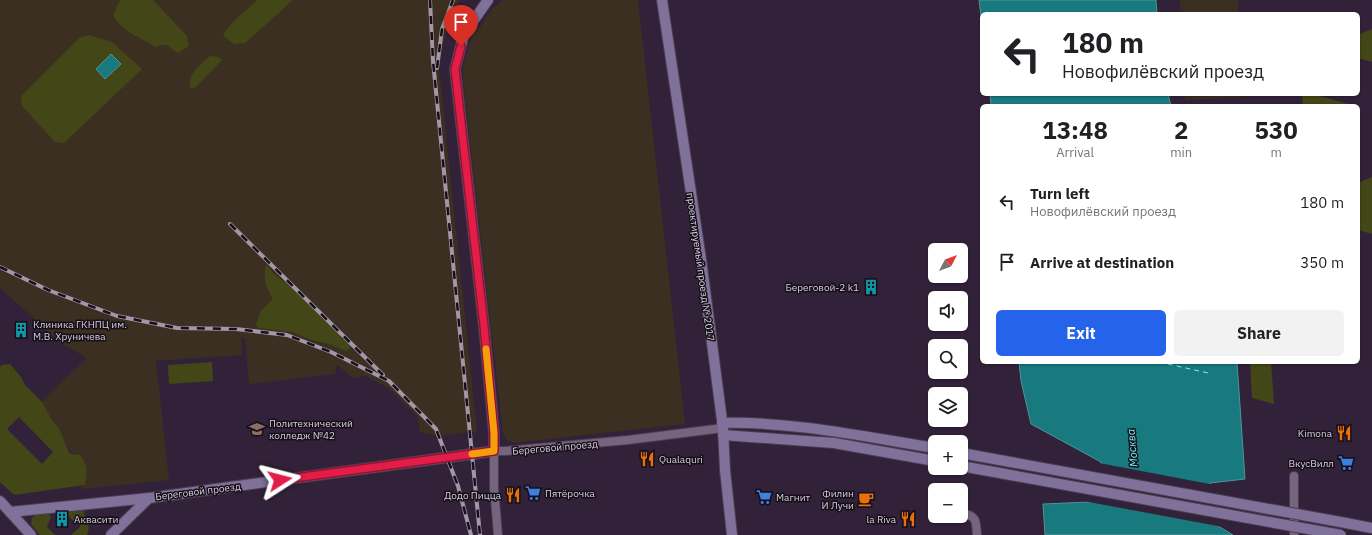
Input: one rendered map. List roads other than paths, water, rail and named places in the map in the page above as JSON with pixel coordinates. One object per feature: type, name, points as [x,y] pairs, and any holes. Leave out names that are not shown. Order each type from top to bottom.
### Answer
[{"type":"street","points":[[488,0],[464,34],[455,69],[484,326],[494,433],[494,488],[498,535]]},
{"type":"street","name":"проектируемый проезд № 2017","points":[[662,0],[723,429],[725,470],[732,535]]},
{"type":"street","points":[[723,429],[748,422],[834,432],[928,447]]},
{"type":"street","points":[[723,429],[834,444],[928,460]]},
{"type":"street","name":"Береговой проезд","points":[[10,512],[149,498],[494,451],[611,442],[723,429]]},
{"type":"street","points":[[968,454],[1372,528]]},
{"type":"street","points":[[968,467],[1340,535]]},
{"type":"street","points":[[1294,476],[1294,535]]},
{"type":"street","name":"Береговой проезд","points":[[111,535],[149,498]]},
{"type":"street","points":[[0,501],[31,535]]},
{"type":"street","points":[[968,514],[974,518],[977,535]]},
{"type":"water","points":[[979,0],[1156,0],[1157,12],[980,12]]},
{"type":"water","points":[[111,54],[121,64],[105,79],[96,69]]},
{"type":"water","points":[[990,96],[1168,96],[1170,104],[991,104]]},
{"type":"water","name":"Москва","points":[[1019,364],[1237,364],[1245,479],[1210,483],[1208,520],[1233,535],[1045,535],[1043,504],[1090,502],[1101,462],[1031,424],[1021,381]]},
{"type":"railway","points":[[430,0],[433,61],[480,535]]},
{"type":"railway","points":[[437,68],[442,29],[453,0]]},
{"type":"railway","points":[[230,224],[383,375]]},
{"type":"railway","points":[[0,267],[48,290],[117,316],[177,328],[236,329],[287,335],[331,352],[389,381],[436,429],[458,486],[471,535]]},
{"type":"place","name":"Береговой-2 k1","points":[[871,287]]},
{"type":"place","name":"Клиника ГКНПЦ им. М.В. Хруничева","points":[[21,330]]},
{"type":"place","name":"Политехнический колледж №42","points":[[257,429]]},
{"type":"place","name":"Kimona","points":[[1344,433]]},
{"type":"place","name":"Qualaquri","points":[[647,459]]},
{"type":"place","name":"ВкусВилл","points":[[1346,463]]},
{"type":"place","name":"Пятёрочка","points":[[533,493]]},
{"type":"place","name":"Додо Пицца","points":[[513,495]]},
{"type":"place","name":"Магнит","points":[[764,497]]},
{"type":"place","name":"Филин И Лучи","points":[[866,499]]},
{"type":"place","name":"Аквасити","points":[[62,519]]},
{"type":"place","name":"la Riva","points":[[908,519]]}]
